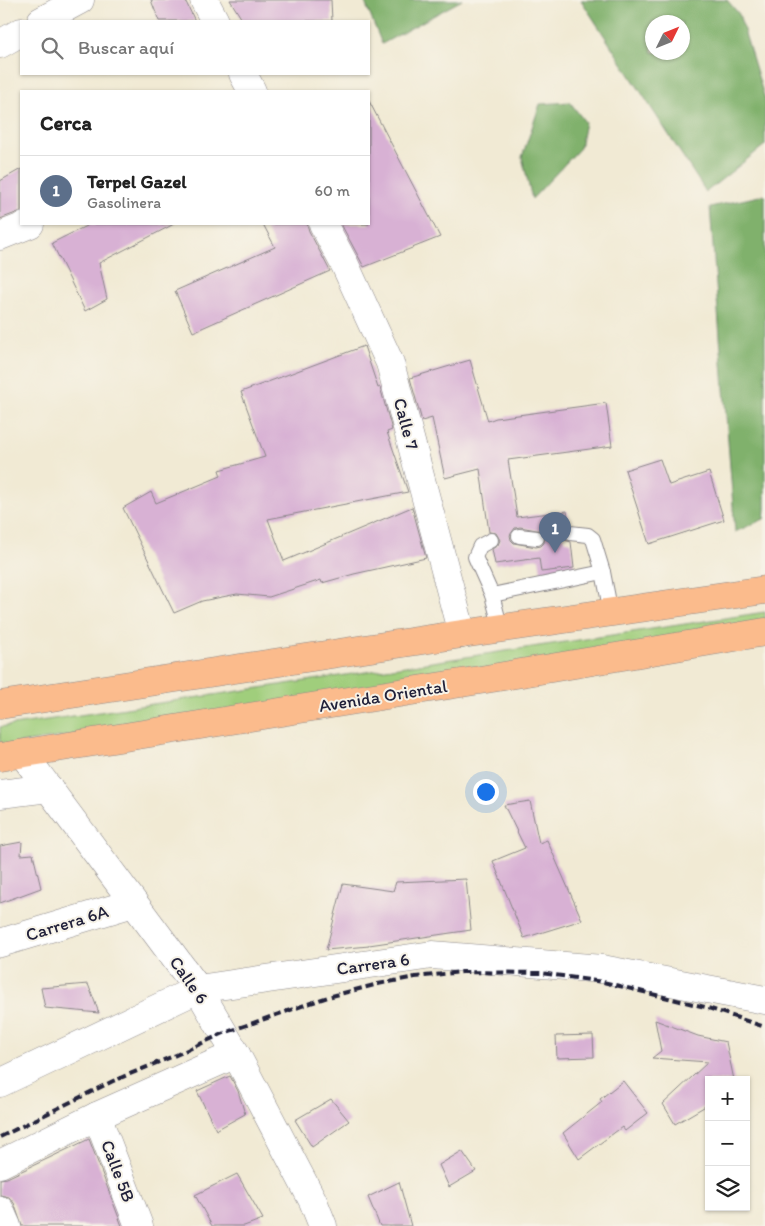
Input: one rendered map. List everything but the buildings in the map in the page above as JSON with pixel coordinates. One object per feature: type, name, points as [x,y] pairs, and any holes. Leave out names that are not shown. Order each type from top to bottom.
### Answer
[{"type":"main road","points":[[0,705],[462,634],[765,590]]},
{"type":"main road","name":"Avenida Oriental","points":[[12,756],[765,632]]},
{"type":"street","points":[[43,20],[80,0]]},
{"type":"street","points":[[204,0],[214,20]]},
{"type":"street","points":[[0,44],[20,33]]},
{"type":"street","points":[[244,75],[251,90]]},
{"type":"street","points":[[0,236],[28,225]]},
{"type":"street","name":"Calle 7","points":[[324,225],[345,266],[390,363],[462,634]]},
{"type":"street","name":"Calle 6","points":[[12,756],[49,788],[198,989],[236,1054],[313,1201],[323,1226]]},
{"type":"street","points":[[0,794],[49,788]]},
{"type":"street","name":"Carrera 6A","points":[[0,943],[133,903]]},
{"type":"street","name":"Carrera 6","points":[[0,1080],[198,989],[432,955],[602,969],[765,1000]]},
{"type":"street","points":[[0,1164],[97,1116],[236,1054]]},
{"type":"street","name":"Calle 5B","points":[[97,1116],[139,1226]]},
{"type":"street","points":[[0,1210],[7,1226]]},
{"type":"lane","points":[[570,533],[588,535],[593,539],[603,572],[611,613]]},
{"type":"lane","points":[[520,536],[536,538]]},
{"type":"lane","points":[[491,540],[480,546],[475,557],[492,595],[501,629]]},
{"type":"lane","points":[[492,595],[603,572]]},
{"type":"green space","points":[[364,0],[462,0],[382,44]]},
{"type":"green space","points":[[581,0],[727,0],[739,14],[765,99],[765,145],[706,192]]},
{"type":"green space","points":[[570,102],[585,122],[580,148],[532,199],[522,157],[540,104]]},
{"type":"green space","points":[[764,195],[765,509],[764,519],[735,532],[710,207]]},
{"type":"green space","points":[[765,612],[765,633],[0,746],[0,727]]},
{"type":"railway","points":[[0,1137],[113,1081],[224,1033],[328,997],[415,977],[462,972],[541,973],[603,982],[705,1007],[765,1027]]},
{"type":"place","name":"Terpel Gazel","points":[[555,553]]}]
